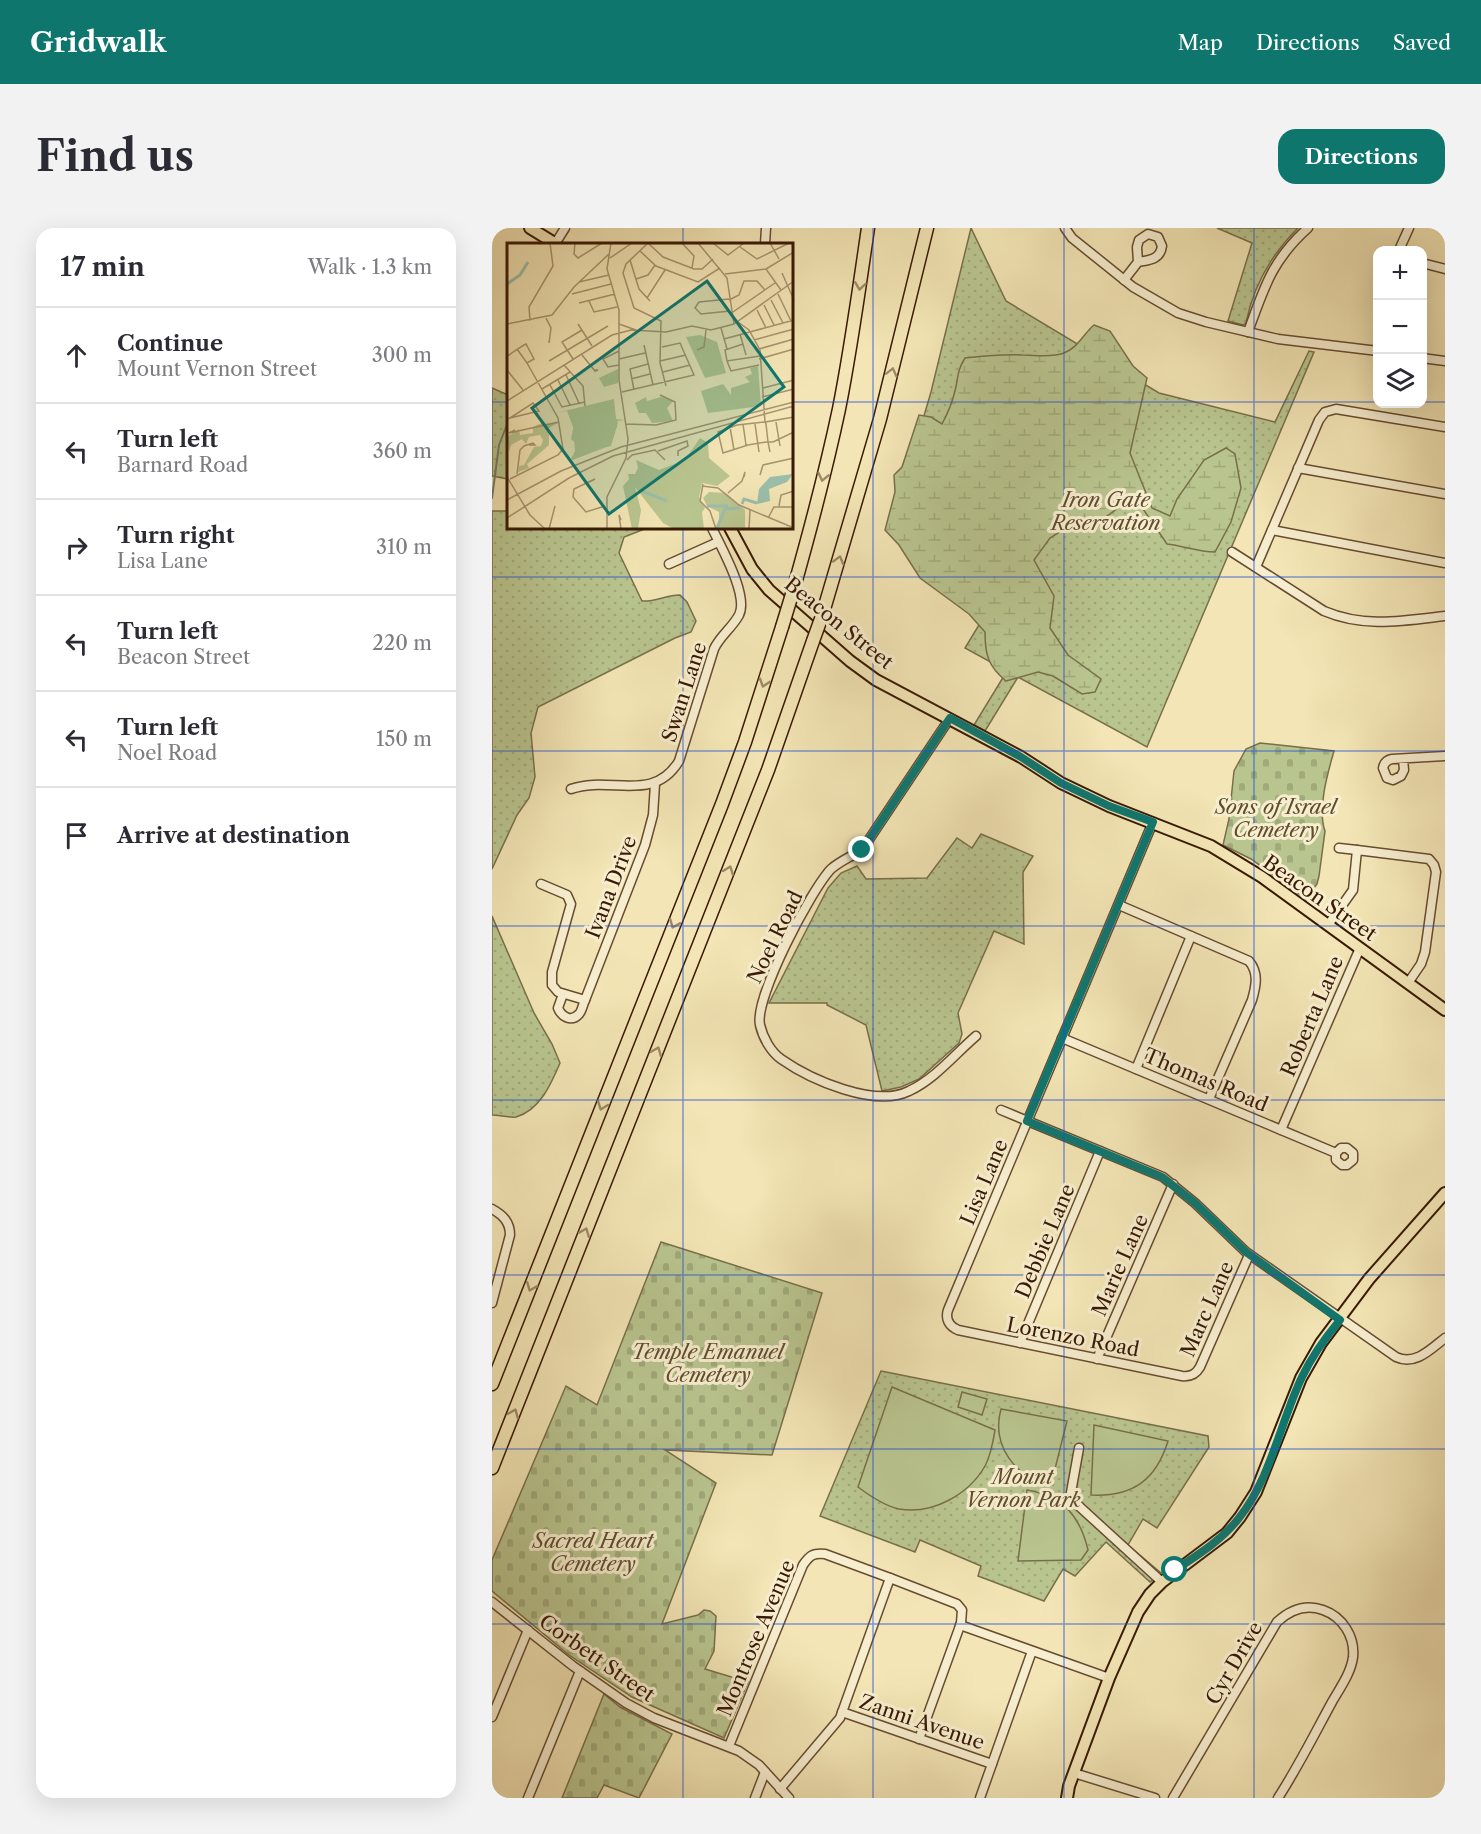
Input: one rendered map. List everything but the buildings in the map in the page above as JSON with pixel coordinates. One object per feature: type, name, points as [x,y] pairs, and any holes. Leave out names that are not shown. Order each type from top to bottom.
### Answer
[{"type":"highway","points":[[492,1384],[745,742],[793,591],[819,498],[855,322],[868,228]]},
{"type":"highway","points":[[492,1468],[768,770],[822,616],[880,419],[927,228]]},
{"type":"main road","points":[[530,228],[554,243]]},
{"type":"main road","name":"Beacon Street","points":[[731,530],[752,569],[777,598],[850,661],[876,680],[1021,757],[1061,783],[1109,806],[1211,846],[1262,877],[1445,1010]]},
{"type":"main road","points":[[1067,1798],[1109,1678],[1138,1612],[1161,1582],[1221,1537],[1240,1517],[1256,1492],[1301,1378],[1321,1343],[1369,1279],[1445,1193]]},
{"type":"street","points":[[557,243],[565,228]]},
{"type":"street","points":[[765,243],[766,228]]},
{"type":"street","points":[[1065,228],[1081,246],[1124,280],[1178,313],[1278,339],[1373,351]]},
{"type":"street","points":[[1248,332],[1274,268],[1292,244],[1308,228]]},
{"type":"street","points":[[1402,246],[1409,228]]},
{"type":"street","points":[[1124,280],[1138,262]]},
{"type":"street","points":[[1427,264],[1445,269]]},
{"type":"street","points":[[1427,358],[1445,361]]},
{"type":"street","points":[[1256,567],[1319,420],[1325,412],[1333,409],[1445,427]]},
{"type":"street","points":[[1298,468],[1445,494]]},
{"type":"street","name":"Swan Lane","points":[[655,784],[673,772],[679,761],[714,649],[719,639],[739,615],[740,592],[713,530]]},
{"type":"street","points":[[1272,530],[1445,563]]},
{"type":"street","points":[[669,564],[718,542]]},
{"type":"street","points":[[1232,552],[1324,611],[1341,618],[1372,623],[1445,616]]},
{"type":"street","name":"Noel Road","points":[[950,718],[862,850],[831,869],[816,890],[771,979],[762,1004],[759,1023],[770,1048],[780,1059],[831,1085],[871,1097],[890,1097],[909,1091],[927,1080],[976,1036]]},
{"type":"street","points":[[1403,759],[1445,756]]},
{"type":"street","points":[[571,789],[588,785],[655,784]]},
{"type":"street","name":"Ivana Drive","points":[[541,884],[567,895],[571,904],[551,977],[555,989],[563,994],[558,1005],[561,1014],[568,1018],[575,1017],[579,1014],[585,1000],[645,845],[653,815],[655,784]]},
{"type":"street","name":"Lisa Lane","points":[[949,1323],[948,1310],[1153,822]]},
{"type":"street","points":[[1339,848],[1424,856],[1434,865],[1436,873],[1425,952],[1421,964],[1408,983]]},
{"type":"street","points":[[1328,925],[1353,890],[1357,850]]},
{"type":"street","points":[[1119,905],[1249,961],[1256,971],[1252,1000],[1209,1100]]},
{"type":"street","points":[[1136,1069],[1191,936]]},
{"type":"street","name":"Roberta Lane","points":[[1281,1130],[1360,948]]},
{"type":"street","points":[[563,994],[585,1000]]},
{"type":"street","name":"Thomas Road","points":[[1062,1038],[1336,1153]]},
{"type":"street","points":[[1001,1110],[1162,1177],[1195,1203],[1249,1255],[1396,1357],[1405,1360],[1417,1359],[1445,1338]]},
{"type":"street","name":"Debbie Lane","points":[[1020,1343],[1100,1151]]},
{"type":"street","name":"Marie Lane","points":[[1097,1359],[1173,1185]]},
{"type":"street","points":[[492,1209],[504,1217],[510,1228],[507,1250],[492,1304]]},
{"type":"street","name":"Marc Lane","points":[[1193,1375],[1200,1367],[1249,1255]]},
{"type":"street","name":"Lorenzo Road","points":[[949,1323],[958,1330],[1182,1376],[1193,1375]]},
{"type":"street","points":[[1079,1448],[1070,1498],[1161,1582]]},
{"type":"street","name":"Montrose Avenue","points":[[726,1745],[803,1565],[809,1556],[816,1553],[825,1554],[890,1578]]},
{"type":"street","points":[[780,1789],[840,1718],[890,1578],[957,1604],[962,1610],[960,1625],[920,1739]]},
{"type":"street","name":"Corbett Street","points":[[492,1602],[613,1695],[644,1713],[726,1745],[748,1757],[789,1798]]},
{"type":"street","name":"Cyr Drive","points":[[1173,1798],[1277,1622],[1293,1611],[1303,1608],[1323,1610],[1340,1620],[1346,1627],[1353,1646],[1351,1665],[1278,1798]]},
{"type":"street","points":[[960,1625],[1109,1678]]},
{"type":"street","points":[[492,1717],[528,1630]]},
{"type":"street","points":[[980,1798],[1032,1651]]},
{"type":"street","points":[[528,1798],[580,1671]]},
{"type":"street","name":"Zanni Avenue","points":[[842,1712],[992,1764]]},
{"type":"street","points":[[755,1798],[765,1772]]},
{"type":"street","points":[[1074,1773],[1152,1797]]},
{"type":"green space","name":"Iron Gate Reservation","points":[[971,228],[1006,301],[1159,393],[1275,422],[1309,351],[1314,352],[1147,747],[1018,677],[985,731],[974,725],[1007,671],[965,648],[1002,587],[892,524],[931,392]]},
{"type":"green space","points":[[1217,228],[1298,228],[1280,249],[1265,272],[1253,297],[1246,323],[1243,325],[1228,321],[1252,243]]},
{"type":"green space","points":[[1094,325],[1110,331],[1133,366],[1147,378],[1130,453],[1152,508],[1170,516],[1177,499],[1204,460],[1226,448],[1235,454],[1241,488],[1231,522],[1215,552],[1167,544],[1141,506],[1121,506],[1100,521],[1075,522],[1050,538],[1034,560],[1054,596],[1050,628],[1068,655],[1101,679],[1095,692],[1082,694],[1053,676],[1038,672],[1006,681],[991,665],[985,632],[969,614],[920,578],[899,545],[885,530],[895,492],[894,475],[902,467],[919,415],[931,417],[942,424],[951,404],[959,371],[965,358],[1001,355],[1059,355],[1073,348]]},
{"type":"green space","points":[[492,388],[507,395],[507,479],[492,476]]},
{"type":"green space","points":[[492,511],[507,511],[507,530],[642,530],[624,537],[619,553],[642,601],[680,595],[687,602],[696,621],[691,632],[538,707],[531,733],[535,777],[529,798],[517,815],[492,869]]},
{"type":"green space","name":"Sons of Israel Cemetery","points":[[1260,743],[1334,751],[1323,802],[1325,831],[1319,876],[1317,884],[1306,899],[1251,859],[1223,845],[1229,819],[1234,771],[1246,749]]},
{"type":"green space","points":[[981,834],[1033,856],[1023,872],[1024,944],[994,931],[958,1013],[962,1034],[959,1043],[919,1079],[901,1087],[882,1091],[866,1025],[827,1003],[769,1003],[828,888],[841,873],[857,866],[866,879],[927,878],[957,838],[972,848]]},
{"type":"green space","points":[[492,916],[534,1013],[560,1063],[544,1095],[532,1109],[516,1117],[492,1115]]},
{"type":"green space","points":[[661,1242],[822,1293],[772,1455],[665,1450],[716,1483],[662,1624],[698,1615],[704,1610],[716,1616],[714,1651],[705,1669],[748,1682],[724,1738],[632,1697],[569,1655],[492,1591],[492,1560],[566,1386],[597,1405]]},
{"type":"green space","name":"Mount Vernon Park","points":[[881,1371],[1208,1436],[1209,1447],[1157,1528],[1143,1519],[1128,1545],[1161,1573],[1150,1582],[1106,1542],[1075,1576],[1063,1569],[1044,1601],[978,1576],[981,1566],[920,1540],[915,1552],[820,1516]]},
{"type":"green space","points":[[892,1387],[995,1430],[985,1466],[970,1485],[949,1500],[925,1509],[899,1509],[883,1503],[858,1487]]},
{"type":"green space","points":[[962,1392],[987,1399],[982,1415],[958,1407]]},
{"type":"green space","points":[[1001,1409],[1067,1421],[1051,1485],[1027,1475],[1009,1458],[1000,1435]]},
{"type":"green space","points":[[1094,1425],[1168,1441],[1157,1466],[1141,1483],[1119,1493],[1091,1495]]},
{"type":"green space","points":[[1027,1490],[1051,1497],[1075,1518],[1088,1550],[1081,1560],[1018,1561]]},
{"type":"green space","points":[[604,1694],[620,1707],[672,1734],[639,1798],[604,1785],[597,1798],[562,1798]]},
{"type":"waterway","points":[[492,498],[499,445],[507,425]]},
{"type":"route","points":[[862,850],[950,718],[1021,757],[1061,783],[1109,806],[1153,822],[1027,1121],[1162,1177],[1181,1190],[1246,1252],[1340,1320],[1321,1343],[1308,1364],[1256,1492],[1240,1517],[1227,1533],[1175,1570]]},
{"type":"park label","name":"Temple Emanuel Cemetery","points":[[708,1364]]},
{"type":"park label","name":"Sacred Heart Cemetery","points":[[593,1552]]}]
